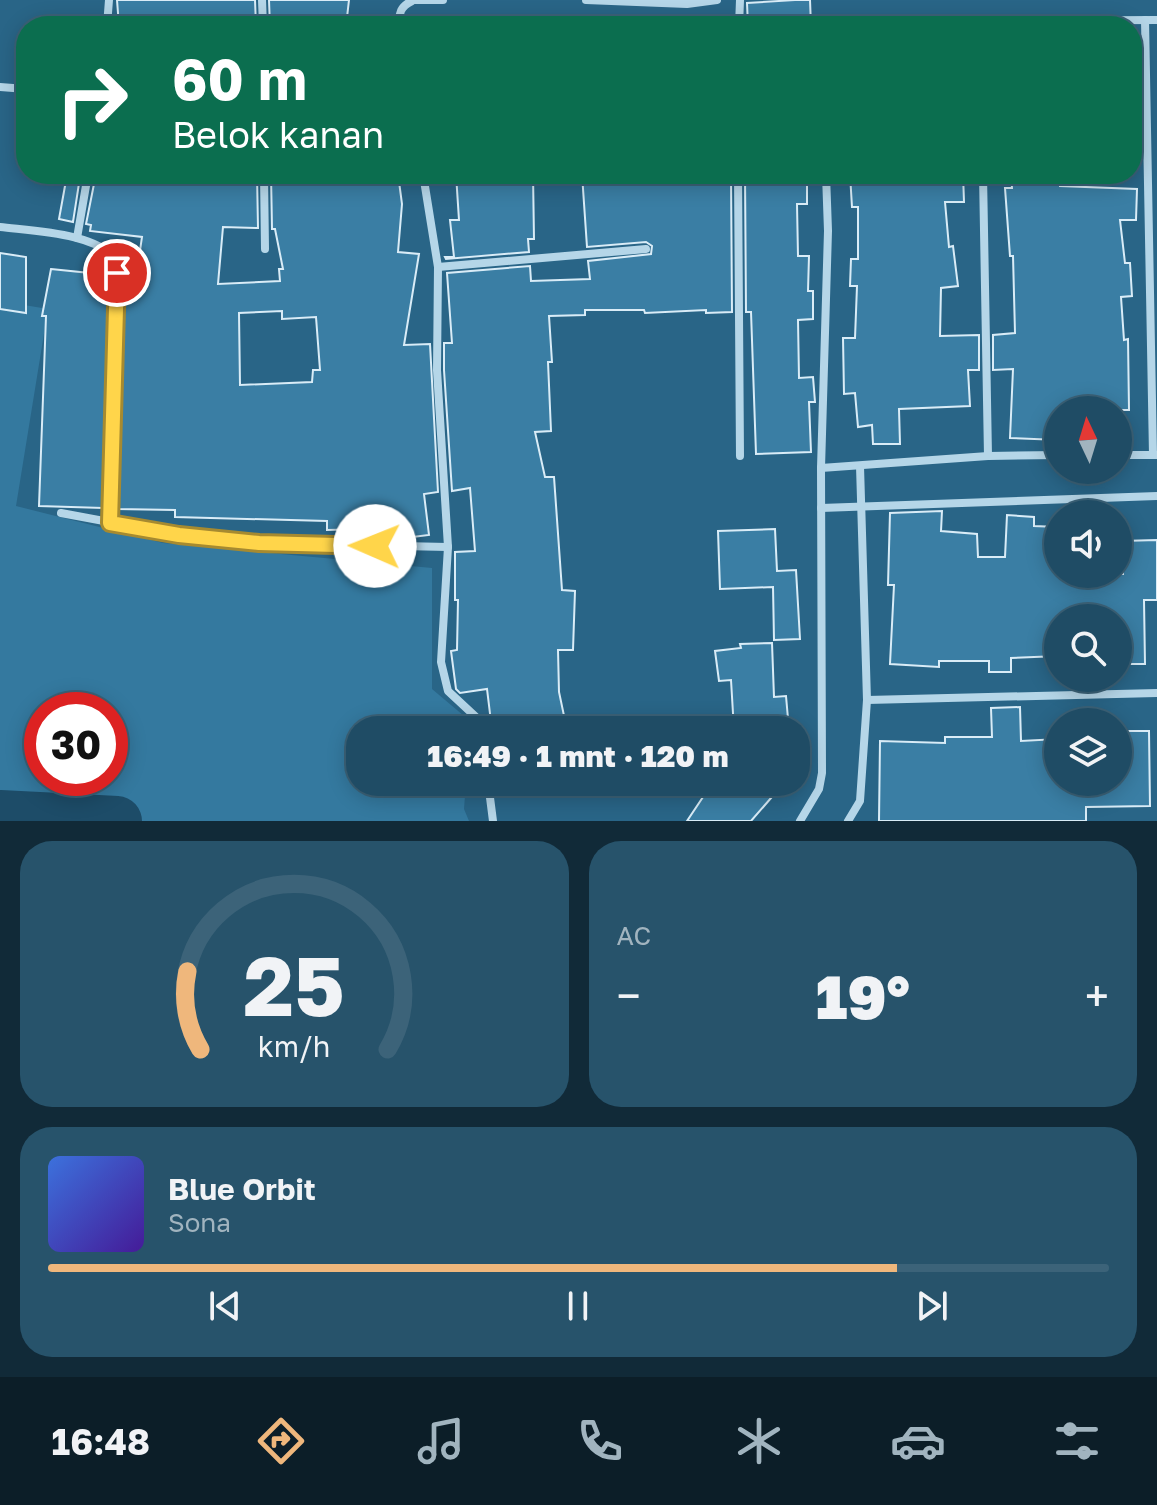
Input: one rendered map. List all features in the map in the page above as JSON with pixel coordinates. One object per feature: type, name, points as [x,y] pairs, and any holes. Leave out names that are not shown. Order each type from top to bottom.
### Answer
[{"type":"street","points":[[400,16],[400,10],[411,0],[443,0]]},
{"type":"street","points":[[586,0],[687,4],[717,0]]},
{"type":"street","points":[[1142,20],[1157,20]]},
{"type":"street","points":[[1132,455],[1155,455],[1145,20]]},
{"type":"street","points":[[77,238],[86,184]]},
{"type":"street","points":[[264,184],[265,249]]},
{"type":"street","points":[[425,184],[438,267],[437,370],[448,547],[441,662],[448,691],[475,716]]},
{"type":"street","points":[[738,184],[740,456]]},
{"type":"street","points":[[800,821],[819,789],[822,773],[821,468],[828,231],[826,184]]},
{"type":"street","points":[[983,184],[988,456]]},
{"type":"street","points":[[0,227],[77,238],[110,251],[116,261],[110,523]]},
{"type":"street","points":[[438,267],[646,249]]},
{"type":"street","points":[[821,468],[988,456],[1044,455]]},
{"type":"street","points":[[848,821],[860,801],[867,700],[860,466]]},
{"type":"street","points":[[821,508],[1157,496]]},
{"type":"street","points":[[61,513],[179,535],[259,543],[448,547]]},
{"type":"street","points":[[867,700],[1157,693]]},
{"type":"street","points":[[490,796],[493,821]]},
{"type":"shaded area","points":[[0,301],[48,309],[16,506],[163,543],[432,568],[432,689],[464,716],[346,716],[346,796],[465,796],[464,809],[469,821],[0,821]]},
{"type":"building","points":[[117,0],[255,0],[256,16],[118,16]]},
{"type":"building","points":[[269,0],[349,0],[347,16],[270,16]]},
{"type":"building","points":[[810,0],[811,16],[748,16],[747,3]]},
{"type":"building","points":[[65,184],[79,184],[73,222],[59,219]]},
{"type":"building","points":[[94,184],[257,184],[258,228],[223,227],[218,284],[280,281],[279,269],[283,269],[275,229],[272,229],[271,184],[399,184],[402,204],[398,252],[419,254],[404,345],[430,344],[438,492],[424,494],[429,535],[404,538],[404,532],[367,534],[366,529],[327,530],[327,521],[175,517],[175,510],[117,509],[123,277],[136,278],[142,237],[90,231],[91,225],[86,224]],"holes":[[[282,311],[282,319],[316,317],[320,370],[313,370],[312,382],[240,385],[239,313]]]},
{"type":"building","points":[[457,184],[533,184],[534,239],[528,239],[529,252],[446,259],[454,257],[450,220],[459,220]]},
{"type":"building","points":[[583,184],[731,184],[732,312],[585,310],[585,315],[549,316],[551,431],[535,432],[545,477],[554,477],[562,590],[575,591],[573,650],[558,650],[559,692],[564,716],[490,716],[487,689],[460,693],[456,689],[451,651],[457,650],[455,552],[475,551],[470,488],[452,491],[444,370],[444,343],[452,343],[447,273],[530,266],[531,281],[590,279],[588,261],[651,254],[652,246],[646,242],[587,247]]},
{"type":"building","points":[[745,184],[807,184],[807,204],[797,204],[798,256],[809,256],[808,291],[813,291],[813,319],[798,320],[799,378],[813,377],[815,402],[809,402],[811,452],[756,454],[751,312],[746,312]]},
{"type":"building","points":[[851,184],[963,184],[964,202],[945,202],[949,247],[953,246],[958,286],[941,288],[940,336],[979,335],[979,370],[968,370],[970,406],[899,409],[900,444],[873,444],[872,425],[858,427],[855,393],[844,394],[843,338],[855,338],[857,286],[850,286],[851,259],[858,259],[858,207],[852,207]]},
{"type":"building","points":[[1012,184],[1060,184],[1137,189],[1136,220],[1120,220],[1125,263],[1130,263],[1132,296],[1121,297],[1124,340],[1128,339],[1129,396],[1044,396],[1044,439],[1010,438],[1013,369],[993,370],[993,335],[1015,333],[1013,256],[1010,256],[1005,188],[1012,188]]},
{"type":"building","points":[[0,253],[26,257],[26,313],[0,309]]},
{"type":"building","points":[[51,269],[109,275],[103,508],[39,506],[46,316],[42,316]]},
{"type":"building","points":[[942,511],[941,531],[977,534],[978,557],[1005,557],[1007,515],[1034,517],[1034,526],[1044,526],[1044,588],[1132,588],[1132,541],[1157,540],[1157,600],[1144,600],[1145,664],[1132,664],[1132,604],[1044,604],[1044,657],[1011,658],[1011,672],[989,672],[989,661],[939,661],[939,667],[890,664],[894,585],[888,585],[890,513]]},
{"type":"building","points":[[775,529],[777,571],[796,570],[800,639],[774,640],[773,587],[720,589],[718,531]]},
{"type":"building","points":[[772,643],[774,697],[786,696],[788,716],[733,716],[731,680],[719,681],[715,651],[741,648],[740,644]]},
{"type":"building","points":[[1020,707],[1021,741],[1044,740],[1044,796],[1132,796],[1132,731],[1149,731],[1150,806],[1086,807],[1086,821],[879,821],[880,741],[945,743],[945,737],[992,737],[991,708]]},
{"type":"building","points":[[704,796],[773,796],[751,821],[687,821]]},
{"type":"waterway","points":[[0,815],[117,821]]},
{"type":"route","points":[[117,273],[110,523],[179,535],[259,543],[375,546]]}]
